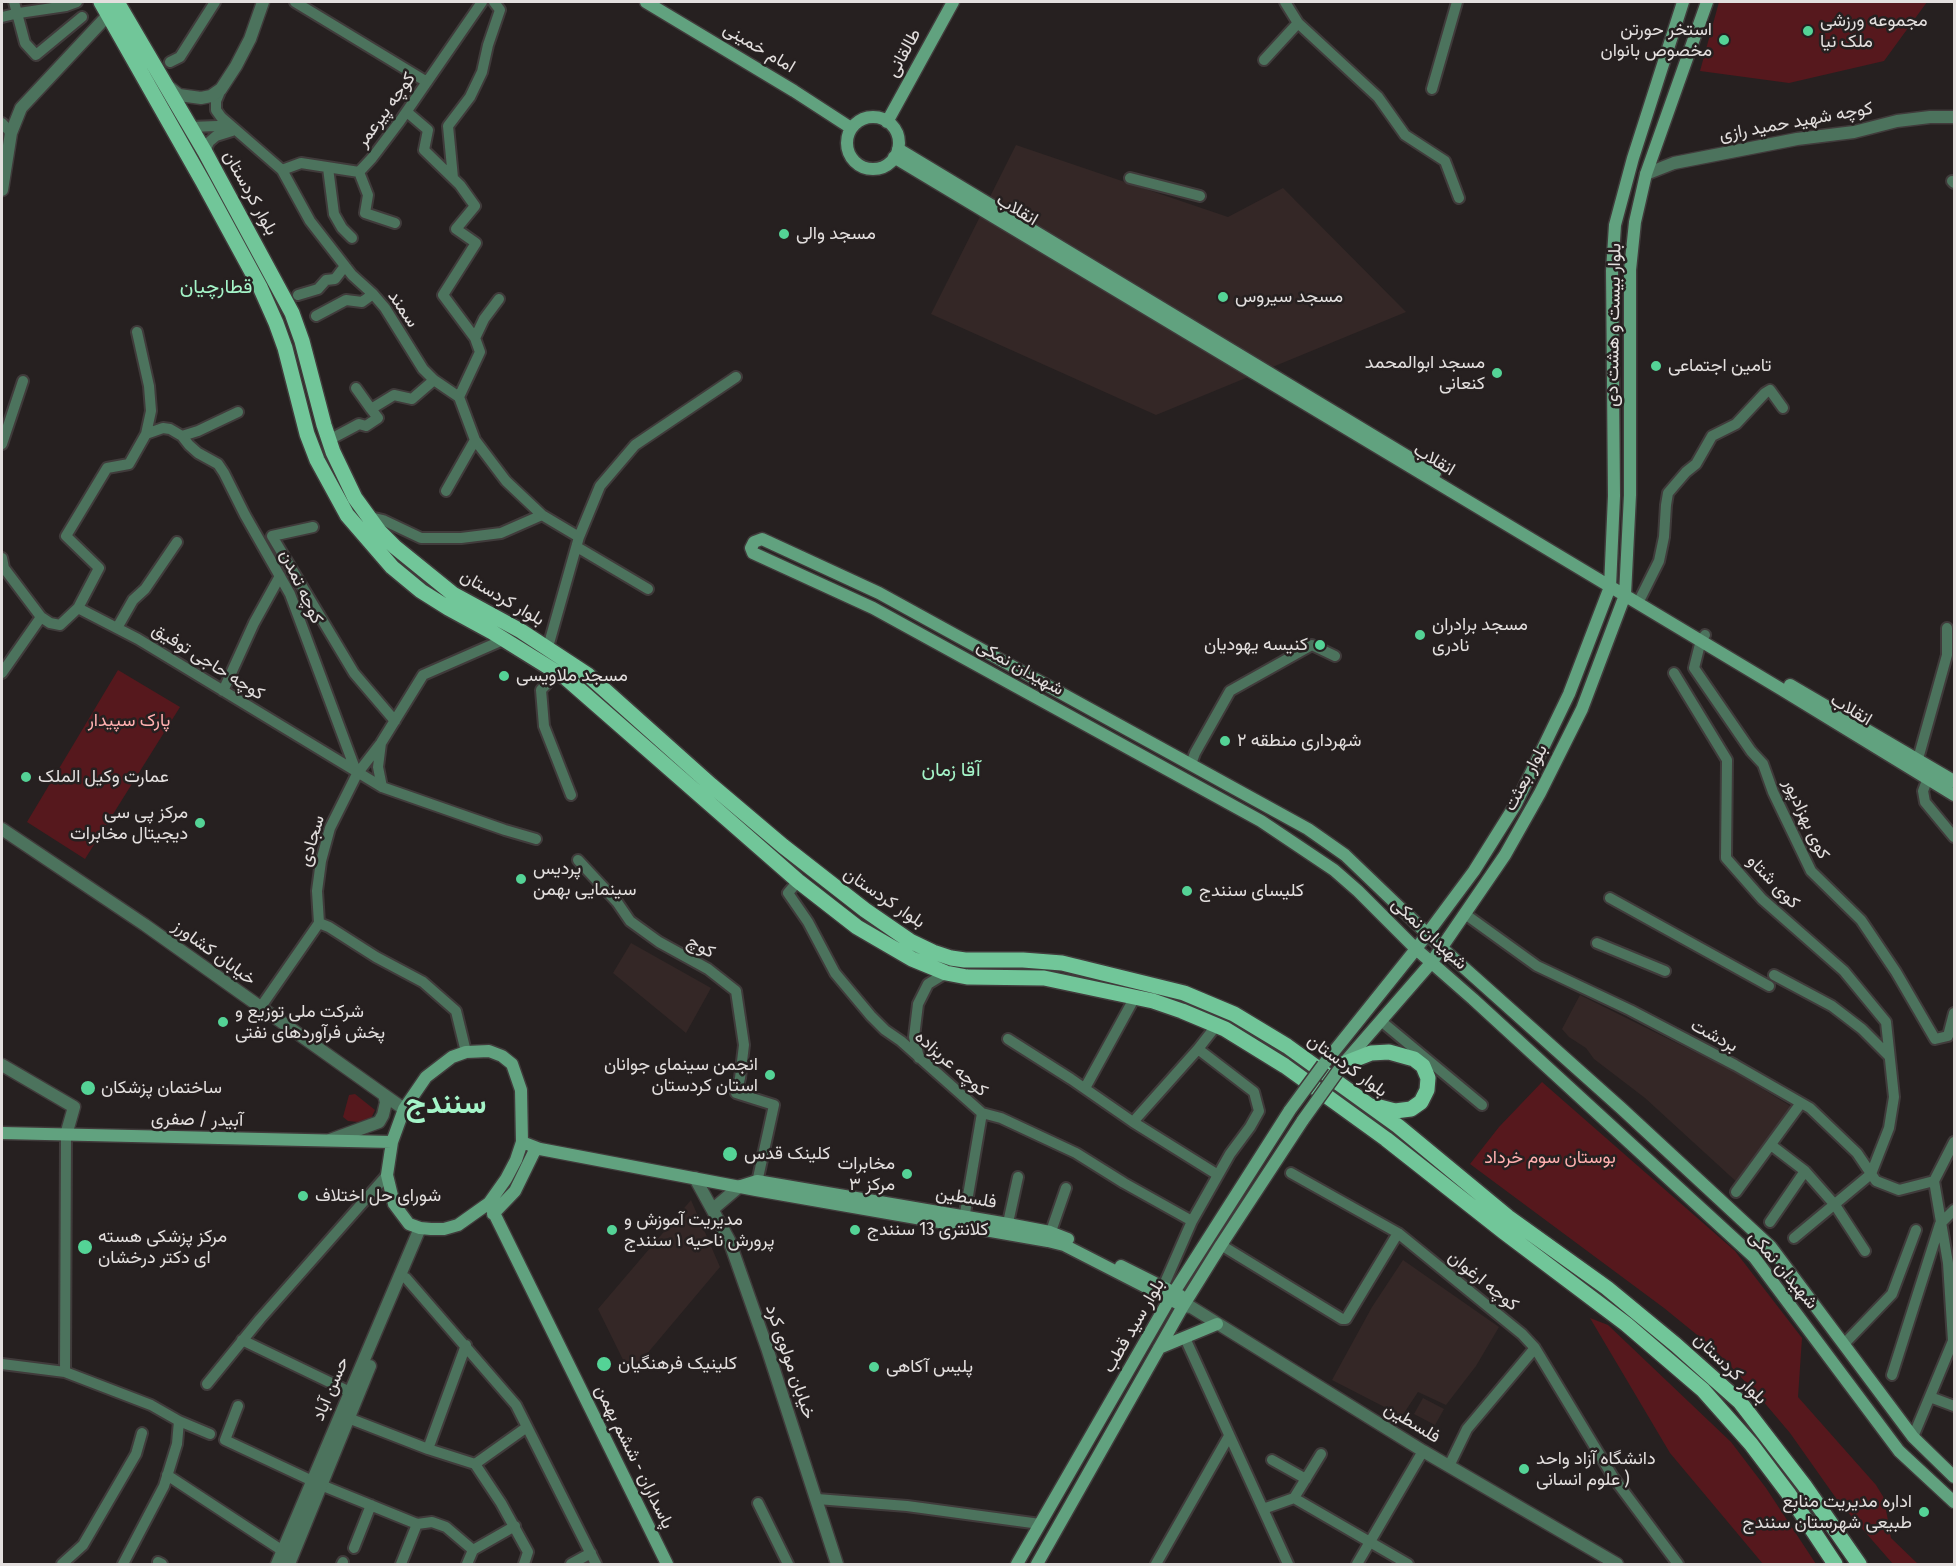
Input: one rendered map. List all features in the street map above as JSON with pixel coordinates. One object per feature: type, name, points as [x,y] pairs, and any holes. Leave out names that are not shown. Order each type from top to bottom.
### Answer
[{"type":"main road","name":"امام خمینی","points":[[646,2],[851,128]]},
{"type":"main road","name":"طالقانی","points":[[887,122],[953,2]]},
{"type":"main road","name":"بلوار بیست و هشت دی","points":[[1610,583],[1614,496],[1612,271],[1615,225],[1633,158],[1676,30],[1683,2]]},
{"type":"main road","name":"بلوار بیست و هشت دی","points":[[1625,592],[1630,495],[1630,270],[1635,222],[1646,174],[1707,2]]},
{"type":"main road","name":"بلوار کردستان","points":[[109,6],[165,84],[205,152],[292,313],[333,452],[355,498],[379,531],[395,548],[453,594],[548,647],[588,675],[731,803],[822,878],[910,941],[933,952],[965,960],[1062,963],[1184,993],[1234,1014],[1325,1071],[1398,1126],[1508,1217],[1606,1288],[1676,1345],[1740,1402],[1784,1458],[1855,1558],[1865,1564]]},
{"type":"main road","name":"بلوار کردستان","points":[[109,6],[260,287],[285,348],[307,434],[314,452],[347,515],[392,567],[420,591],[558,672],[608,713],[798,881],[857,927],[913,959],[946,973],[967,977],[1044,978],[1135,997],[1182,1011],[1255,1046],[1316,1088],[1386,1139],[1626,1324],[1703,1390],[1751,1444],[1788,1493],[1834,1564]]},
{"type":"main road","points":[[1676,30],[1695,36]]},
{"type":"main road","points":[[872,117],[887,122],[897,134],[896,153],[883,166],[876,168],[856,163],[851,158],[847,143],[851,128],[865,118],[872,117]]},
{"type":"main road","name":"انقلاب","points":[[896,153],[1625,592],[1917,764],[1954,781]]},
{"type":"main road","points":[[1612,360],[1629,361]]},
{"type":"main road","name":"شهیدان نمکی","points":[[1954,1477],[1913,1437],[1771,1246],[1442,948],[1346,855],[1308,829],[879,593],[762,538],[752,545],[753,553],[873,608],[1261,821],[1334,870],[1416,950],[1754,1257],[1899,1451],[1954,1502]]},
{"type":"main road","name":"بلوار بعثت","points":[[1416,950],[1474,871],[1516,804],[1569,694],[1610,583]]},
{"type":"main road","name":"انقلاب","points":[[1625,592],[1641,597],[1703,638]]},
{"type":"main road","name":"بلوار بعثت","points":[[1431,963],[1505,855],[1540,793],[1582,709],[1625,592]]},
{"type":"main road","points":[[873,608],[879,593]]},
{"type":"main road","points":[[1185,780],[1191,764]]},
{"type":"main road","name":"انقلاب","points":[[1917,764],[1928,777],[1954,795]]},
{"type":"main road","points":[[1316,1088],[1325,1071],[1416,950]]},
{"type":"main road","points":[[1344,1064],[1431,963]]},
{"type":"main road","points":[[491,1208],[516,1160],[522,1142],[521,1090],[512,1064],[502,1056],[489,1051],[466,1052],[452,1057],[426,1077],[404,1109],[392,1142],[387,1175],[393,1204],[409,1224],[425,1229],[444,1229],[458,1225],[491,1208],[515,1191],[536,1148]]},
{"type":"main road","points":[[1344,1064],[1371,1053],[1389,1052],[1414,1059],[1423,1066],[1428,1078],[1427,1090],[1421,1102],[1411,1109],[1395,1111],[1366,1104]]},
{"type":"main road","points":[[1555,1075],[1568,1060]]},
{"type":"main road","name":"بلوار سید قطب","points":[[1039,1564],[1159,1348],[1221,1245],[1303,1120],[1344,1064]]},
{"type":"main road","name":"بلوار سید قطب","points":[[1017,1564],[1169,1293],[1290,1110],[1325,1071]]},
{"type":"main road","name":"آبیدر / صفری","points":[[2,1133],[392,1142]]},
{"type":"main road","name":"فلسطین","points":[[522,1142],[536,1148],[695,1178],[740,1186],[756,1185],[1049,1237],[1169,1293],[1187,1304]]},
{"type":"main road","name":"پاسداران - ششم بهمن","points":[[491,1208],[667,1564]]},
{"type":"main road","points":[[1159,1348],[1217,1324]]},
{"type":"street","points":[[14,2],[25,43],[36,55],[82,16]]},
{"type":"street","points":[[2,17],[66,6],[76,2],[91,32]]},
{"type":"street","points":[[170,62],[180,57],[215,2]]},
{"type":"street","points":[[165,84],[185,97],[211,96],[221,89],[250,39],[263,2]]},
{"type":"street","points":[[295,2],[427,82]]},
{"type":"street","name":"کوچه پیرعمر","points":[[282,170],[301,163],[359,172],[407,112],[482,2]]},
{"type":"street","points":[[453,178],[448,126],[470,97],[482,72],[500,10],[494,2]]},
{"type":"street","points":[[1285,2],[1298,23],[1378,98],[1405,135],[1445,161],[1459,198]]},
{"type":"street","points":[[1432,89],[1453,2]]},
{"type":"street","points":[[2,190],[11,133],[21,108],[91,32],[109,6]]},
{"type":"street","points":[[1264,60],[1298,23]]},
{"type":"street","name":"سمند","points":[[221,89],[216,101],[216,110],[221,117],[282,170],[310,221],[345,267],[385,308],[423,369],[434,380],[459,397]]},
{"type":"street","points":[[407,112],[428,130],[424,150],[453,178],[475,206],[456,229],[476,243],[443,295],[475,338],[480,352],[459,397],[475,440],[506,481],[542,515],[648,589]]},
{"type":"street","name":"کوچه شهید حمید رازی","points":[[1646,174],[1674,163],[1797,139],[1854,132],[1897,121],[1954,117]]},
{"type":"street","points":[[2,123],[11,133]]},
{"type":"street","points":[[190,127],[217,126],[237,130]]},
{"type":"street","points":[[205,152],[209,142],[216,136],[237,130]]},
{"type":"street","points":[[328,168],[334,214],[342,228],[352,238]]},
{"type":"street","points":[[359,172],[368,195],[365,213],[395,223]]},
{"type":"street","points":[[1130,178],[1200,196]]},
{"type":"street","points":[[298,295],[318,289],[326,280],[335,279],[345,267]]},
{"type":"street","points":[[316,316],[346,300],[362,302],[373,294]]},
{"type":"street","points":[[475,338],[484,319],[500,299]]},
{"type":"street","points":[[2,558],[4,568],[40,617],[50,623],[60,625],[69,619],[78,608],[99,567],[66,536],[107,468],[129,464],[146,434],[151,411],[149,386],[137,332]]},
{"type":"street","points":[[548,647],[578,542],[600,486],[635,446],[736,377]]},
{"type":"street","points":[[329,440],[360,424],[366,426],[393,394],[412,399],[434,380]]},
{"type":"street","points":[[2,444],[4,425],[23,381]]},
{"type":"street","points":[[356,388],[375,413]]},
{"type":"street","points":[[1641,597],[1659,561],[1664,537],[1668,493],[1696,464],[1712,436],[1736,424],[1765,393],[1770,390],[1783,408]]},
{"type":"street","points":[[146,434],[163,428],[171,429],[183,436],[238,412]]},
{"type":"street","name":"کوچه تمدن","points":[[183,436],[198,453],[218,464],[290,594],[357,774]]},
{"type":"street","points":[[446,491],[475,440]]},
{"type":"street","points":[[370,517],[383,520],[421,538],[461,538],[501,533],[542,515]]},
{"type":"street","name":"کوچه تمدن","points":[[314,527],[272,537],[354,673],[394,721]]},
{"type":"street","points":[[117,628],[133,600],[145,589],[177,542]]},
{"type":"street","points":[[222,691],[254,623],[280,576]]},
{"type":"street","name":"کوچه حاجی توفیق","points":[[78,608],[138,639],[357,774],[382,787],[536,839]]},
{"type":"street","points":[[2,673],[40,617]]},
{"type":"street","points":[[1917,764],[1947,655],[1947,628]]},
{"type":"street","name":"کوی بهزادپور","points":[[1703,638],[1694,668],[1751,751],[1763,764],[1773,792],[1811,871],[1861,920],[1896,972],[1935,1039],[1948,1036],[1954,1012]]},
{"type":"street","name":"سجادی","points":[[319,923],[317,891],[321,861],[330,828],[357,774],[381,743],[423,675],[503,640]]},
{"type":"street","points":[[1191,764],[1230,691],[1312,645],[1335,656]]},
{"type":"street","points":[[558,672],[541,690],[544,726],[571,795]]},
{"type":"street","name":"کوی شتاو","points":[[1674,673],[1727,760],[1726,858],[1762,899],[1844,971],[1886,1022],[1894,1097],[1889,1128],[1871,1174]]},
{"type":"street","points":[[381,743],[378,767],[382,787]]},
{"type":"street","points":[[1928,777],[1923,791],[1925,802],[1954,837]]},
{"type":"street","name":"خیابان کشاورز","points":[[2,829],[145,926],[404,1109]]},
{"type":"street","name":"کوچ","points":[[578,860],[617,902],[630,921],[658,942],[708,969],[736,991],[744,1045],[736,1092],[774,1105],[756,1185]]},
{"type":"street","name":"کوچه عربزاده","points":[[798,881],[788,893],[808,922],[835,973],[871,1016],[982,1113],[1001,1118],[1076,1153],[1192,1221]]},
{"type":"street","points":[[1610,898],[1771,981],[1832,1006],[1862,1029],[1889,1056]]},
{"type":"street","name":"بردشت","points":[[1465,914],[1537,966],[1630,1010],[1810,1107],[1857,1153],[1876,1181],[1899,1190],[1934,1181]]},
{"type":"street","points":[[260,1008],[319,923],[423,982],[456,1011],[466,1052]]},
{"type":"street","points":[[1597,943],[1665,971]]},
{"type":"street","points":[[920,1058],[914,1037],[918,1004],[928,984],[946,973]]},
{"type":"street","points":[[1085,1088],[1135,997]]},
{"type":"street","points":[[1381,1021],[1482,1105]]},
{"type":"street","points":[[1133,1122],[1216,1026]]},
{"type":"street","points":[[1008,1039],[1218,1175]]},
{"type":"street","points":[[1169,1293],[1192,1221],[1259,1111],[1254,1092],[1197,1049]]},
{"type":"street","points":[[2,1065],[74,1107],[66,1135],[65,1372]]},
{"type":"street","points":[[329,1140],[379,1122],[386,1102],[384,1095]]},
{"type":"street","points":[[1736,1192],[1801,1103]]},
{"type":"street","points":[[964,1221],[982,1113]]},
{"type":"street","points":[[1913,1437],[1954,1341],[1951,1268],[1940,1224],[1934,1181],[1954,1142]]},
{"type":"street","points":[[1770,1145],[1805,1171],[1835,1205],[1865,1251]]},
{"type":"street","points":[[1770,1222],[1805,1171]]},
{"type":"street","name":"کوچه ارغوان","points":[[1291,1173],[1398,1233],[1522,1334],[1535,1348],[1613,1477],[1678,1564]]},
{"type":"street","points":[[1794,1238],[1871,1174]]},
{"type":"street","points":[[207,1384],[260,1319],[387,1175]]},
{"type":"street","points":[[1007,1228],[1018,1177]]},
{"type":"street","name":"خیابان مولوی کرد","points":[[695,1178],[727,1235],[751,1300],[837,1564]]},
{"type":"street","points":[[713,1209],[740,1186]]},
{"type":"street","points":[[1049,1237],[1066,1188]]},
{"type":"street","points":[[1892,1375],[1940,1224],[1954,1210]]},
{"type":"street","name":"حسن آباد","points":[[277,1564],[288,1557],[425,1229]]},
{"type":"street","name":"حسن آباد","points":[[345,1416],[350,1392],[425,1229]]},
{"type":"street","points":[[1844,1344],[1892,1294],[1916,1230]]},
{"type":"street","points":[[1221,1245],[1342,1319],[1346,1319],[1398,1233]]},
{"type":"street","points":[[405,1278],[466,1345],[516,1405],[596,1564]]},
{"type":"street","name":"فلسطین","points":[[1187,1304],[1423,1451],[1617,1564]]},
{"type":"street","points":[[1185,1338],[1288,1564]]},
{"type":"street","points":[[242,1340],[350,1392]]},
{"type":"street","points":[[428,1449],[466,1345]]},
{"type":"street","points":[[1449,1466],[1467,1429],[1535,1348]]},
{"type":"street","points":[[2,1364],[65,1372],[152,1405],[179,1421],[210,1434]]},
{"type":"street","points":[[1930,1397],[1954,1406]]},
{"type":"street","points":[[238,1406],[225,1440],[317,1483],[417,1524],[432,1522],[446,1527],[473,1550]]},
{"type":"street","points":[[345,1416],[428,1449],[475,1464],[515,1526],[534,1564]]},
{"type":"street","points":[[123,1564],[164,1486],[177,1444],[179,1421]]},
{"type":"street","points":[[475,1464],[527,1426]]},
{"type":"street","points":[[62,1564],[83,1545],[136,1454],[142,1434]]},
{"type":"street","points":[[1156,1564],[1229,1436]]},
{"type":"street","points":[[1357,1564],[1423,1451]]},
{"type":"street","points":[[1263,1509],[1294,1498],[1321,1454]]},
{"type":"street","points":[[1272,1460],[1306,1479]]},
{"type":"street","points":[[167,1475],[288,1557]]},
{"type":"street","points":[[1294,1498],[1408,1564]]},
{"type":"street","points":[[817,1499],[907,1506],[1040,1524]]},
{"type":"street","points":[[759,1503],[788,1564]]},
{"type":"street","points":[[354,1548],[372,1505]]},
{"type":"street","points":[[401,1564],[417,1524]]},
{"type":"street","points":[[467,1564],[473,1550],[515,1526]]},
{"type":"street","points":[[524,1564],[528,1552]]},
{"type":"street","points":[[572,1564],[591,1553]]},
{"type":"shaded area","points":[[1016,145],[1228,217],[1283,188],[1406,312],[1156,415],[931,314]]},
{"type":"shaded area","points":[[631,943],[711,988],[686,1033],[613,973]]},
{"type":"shaded area","points":[[1580,995],[1733,1071],[1792,1107],[1740,1185],[1645,1098],[1594,1059],[1586,1048],[1569,1037],[1562,1029]]},
{"type":"shaded area","points":[[691,1200],[720,1267],[630,1374],[598,1309]]},
{"type":"shaded area","points":[[1403,1260],[1499,1327],[1476,1366],[1446,1405],[1418,1392],[1402,1416],[1332,1380],[1372,1307]]},
{"type":"shaded area","points":[[1423,1398],[1444,1409],[1435,1425],[1414,1414]]},
{"type":"green space","name":"مجموعه ورزشی ملک نیا","points":[[1719,2],[1927,2],[1884,61],[1789,83],[1700,71]]},
{"type":"green space","name":"پارک سپیدار","points":[[118,670],[180,707],[85,859],[27,822]]},
{"type":"green space","name":"بوستان سوم خرداد","points":[[1542,1082],[1735,1251],[1802,1338],[1798,1397],[1876,1485],[1884,1498],[1891,1538],[1918,1564],[1893,1564],[1838,1501],[1790,1433],[1712,1347],[1664,1308],[1470,1164],[1499,1127]]},
{"type":"green space","points":[[355,1094],[375,1110],[369,1123],[348,1121],[343,1117],[349,1095]]},
{"type":"green space","points":[[1590,1318],[1608,1325],[1731,1442],[1766,1488],[1816,1564],[1763,1564],[1670,1453]]},
{"type":"place","name":"مجموعه ورزشی ملک نیا","points":[[1808,31]]},
{"type":"place","name":"استخر حورتن مخصوص بانوان","points":[[1724,40]]},
{"type":"place","name":"مسجد والی","points":[[784,234]]},
{"type":"place","name":"مسجد سیروس","points":[[1223,297]]},
{"type":"place","name":"تامین اجتماعی","points":[[1656,366]]},
{"type":"place","name":"مسجد ابوالمحمد کنعانی","points":[[1497,373]]},
{"type":"place","name":"مسجد برادران نادری","points":[[1420,635]]},
{"type":"place","name":"کنیسه یهودیان","points":[[1320,645]]},
{"type":"place","name":"مسجد ملاویسی","points":[[504,676]]},
{"type":"place","name":"شهرداری منطقه ۲","points":[[1225,741]]},
{"type":"place","name":"عمارت وکیل الملک","points":[[26,777]]},
{"type":"place","name":"مرکز پی سی دیجیتال مخابرات","points":[[200,823]]},
{"type":"place","name":"پردیس سینمایی بهمن","points":[[521,879]]},
{"type":"place","name":"کلیسای سنندج","points":[[1187,891]]},
{"type":"place","name":"شرکت ملی توزیع و پخش فرآوردهای نفتی","points":[[223,1022]]},
{"type":"place","name":"انجمن سینمای جوانان استان کردستان","points":[[770,1075]]},
{"type":"place","name":"ساختمان پزشکان","points":[[88,1088]]},
{"type":"place","name":"کلینک قدس","points":[[730,1154]]},
{"type":"place","name":"مخابرات مرکز ۳","points":[[907,1174]]},
{"type":"place","name":"شورای حل اختلاف","points":[[303,1196]]},
{"type":"place","name":"مدیریت آموزش و پرورش ناحیه ۱ سنندج","points":[[612,1230]]},
{"type":"place","name":"کلانتری 13 سنندج","points":[[855,1230]]},
{"type":"place","name":"مرکز پزشکی هسته ای دکتر درخشان","points":[[85,1247]]},
{"type":"place","name":"کلینیک فرهنگیان","points":[[604,1364]]},
{"type":"place","name":"پلیس آکاهی","points":[[874,1367]]},
{"type":"place","name":"دانشگاه آزاد واحد علوم انسانی )","points":[[1524,1469]]},
{"type":"place","name":"اداره مدیریت منابع طبیعی شهرستان سنندج","points":[[1924,1512]]},
{"type":"district","name":"قطارچیان","points":[[216,287]]},
{"type":"district","name":"آقا زمان","points":[[951,770]]},
{"type":"district","name":"سنندج","points":[[446,1105]]}]
